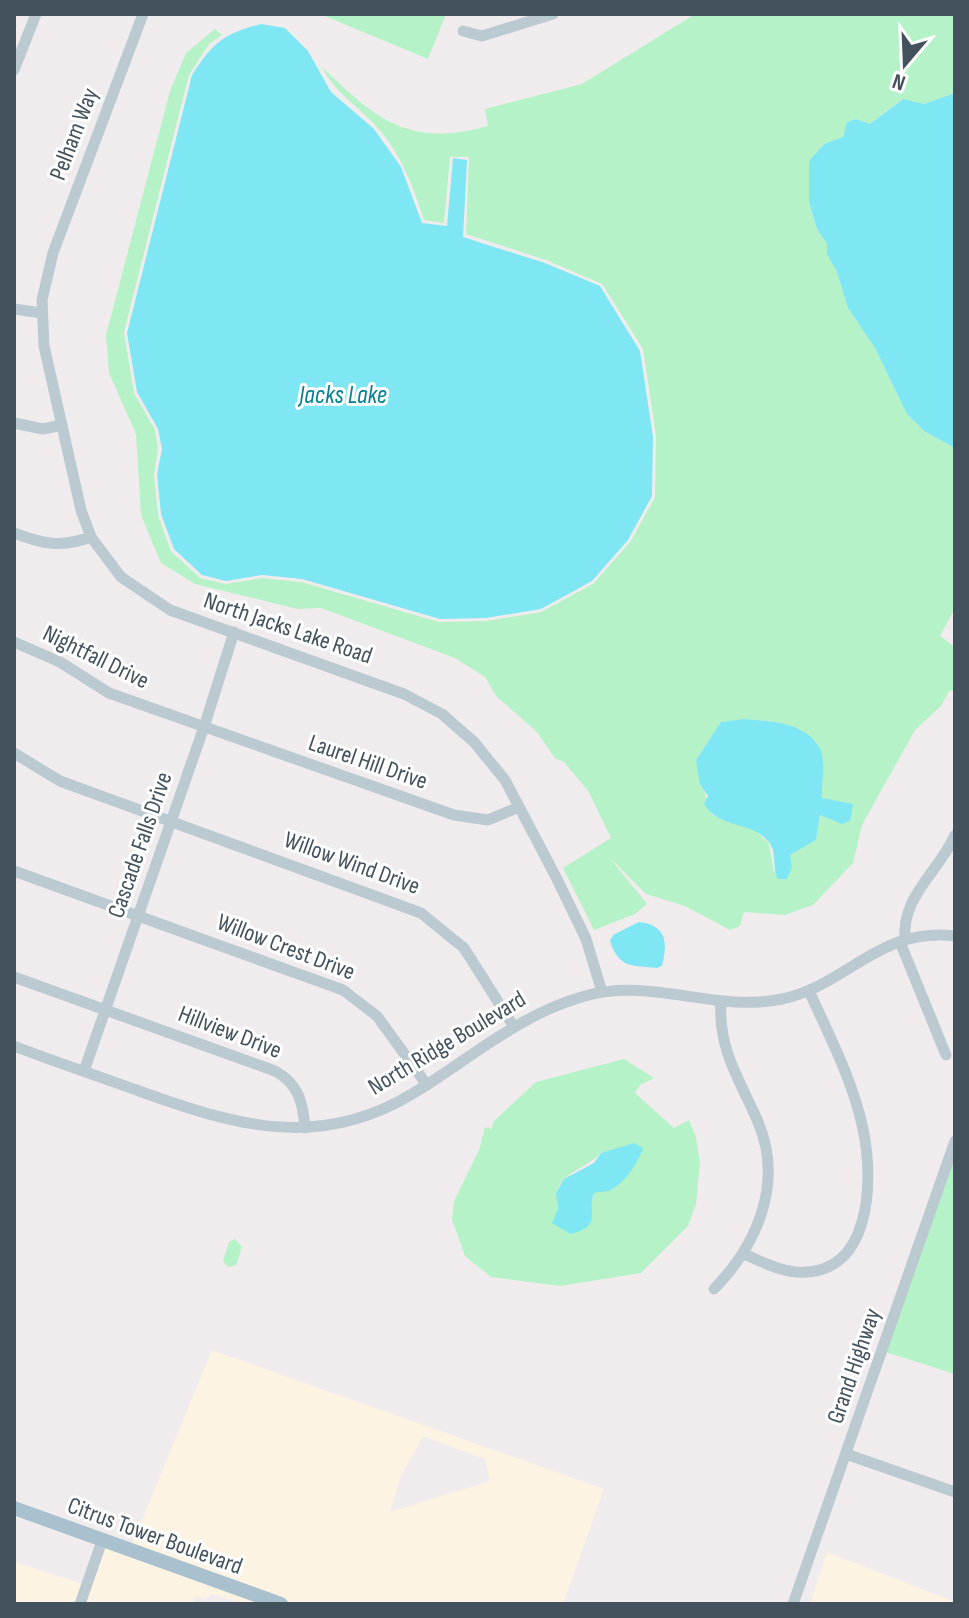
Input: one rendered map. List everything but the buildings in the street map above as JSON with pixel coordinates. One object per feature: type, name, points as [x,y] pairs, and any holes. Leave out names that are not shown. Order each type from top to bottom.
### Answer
[{"type":"main road","name":"Citrus Tower Boulevard","points":[[14,1508],[281,1604]]},
{"type":"street","points":[[14,70],[36,14]]},
{"type":"street","name":"Pelham Way","points":[[48,270],[143,14]]},
{"type":"street","points":[[463,31],[482,36],[553,14]]},
{"type":"street","name":"North Jacks Lake Road","points":[[48,270],[42,313],[44,346],[62,425],[91,537],[121,577],[143,595],[170,610],[386,686],[442,714],[474,742],[494,765],[519,807],[586,939],[602,992]]},
{"type":"street","points":[[14,309],[42,313]]},
{"type":"street","points":[[14,423],[28,428],[62,425]]},
{"type":"street","points":[[14,533],[48,545],[65,545],[91,537]]},
{"type":"street","name":"Cascade Falls Drive","points":[[84,1071],[234,632]]},
{"type":"street","name":"Nightfall Drive","points":[[14,642],[60,662],[109,693],[204,727]]},
{"type":"street","name":"Laurel Hill Drive","points":[[204,727],[454,815],[488,820],[519,807]]},
{"type":"street","name":"Willow Wind Drive","points":[[14,753],[60,781],[421,913],[464,948],[514,1027]]},
{"type":"street","points":[[946,1055],[903,941],[905,914],[927,875],[946,854],[955,835]]},
{"type":"street","name":"Willow Crest Drive","points":[[14,871],[329,984],[355,997],[386,1026],[427,1085]]},
{"type":"street","points":[[714,1289],[744,1254],[763,1211],[767,1162],[761,1130],[734,1078],[723,1045],[721,1002],[779,1000],[809,991],[870,953],[903,941],[928,935],[955,936]]},
{"type":"street","name":"Hillview Drive","points":[[14,977],[283,1075],[300,1096],[305,1128]]},
{"type":"street","name":"North Ridge Boulevard","points":[[14,1046],[223,1120],[263,1127],[305,1128],[370,1114],[427,1085],[514,1027],[549,1008],[602,992],[650,989],[721,1002]]},
{"type":"street","points":[[744,1254],[786,1270],[821,1269],[835,1263],[853,1246],[861,1227],[867,1191],[863,1127],[843,1068],[809,991]]},
{"type":"street","name":"Grand Highway","points":[[793,1604],[955,1141]]},
{"type":"street","points":[[846,1454],[955,1492]]},
{"type":"street","points":[[80,1604],[102,1541]]},
{"type":"shaded area","points":[[212,1350],[604,1489],[563,1604],[294,1604],[131,1547]],"holes":[[[423,1436],[485,1459],[490,1481],[390,1512],[401,1476]]]},
{"type":"shaded area","points":[[104,1546],[268,1604],[245,1604],[212,1594],[206,1599],[195,1596],[192,1604],[84,1604]]},
{"type":"shaded area","points":[[827,1552],[955,1602],[955,1604],[810,1604]]},
{"type":"shaded area","points":[[14,1562],[83,1584],[76,1604],[14,1604]]},
{"type":"green space","points":[[320,14],[446,14],[428,59]]},
{"type":"green space","points":[[695,14],[955,14],[955,93],[924,104],[902,99],[870,124],[856,119],[847,122],[843,138],[824,144],[809,161],[809,202],[848,308],[875,348],[907,414],[924,431],[955,448],[955,608],[940,636],[955,647],[955,691],[949,691],[941,706],[915,730],[862,825],[853,863],[813,905],[785,915],[744,912],[740,926],[730,930],[685,906],[646,894],[609,857],[647,904],[635,914],[594,930],[563,868],[611,838],[589,792],[564,762],[555,758],[537,732],[496,696],[485,677],[455,658],[321,608],[298,609],[195,584],[161,563],[141,515],[136,434],[109,373],[106,335],[170,91],[186,53],[215,29],[222,35],[209,44],[189,75],[124,332],[134,393],[155,430],[158,449],[154,475],[158,515],[171,551],[200,578],[226,584],[262,578],[301,582],[439,622],[486,621],[541,612],[593,584],[631,541],[655,497],[656,436],[643,349],[602,284],[546,260],[466,234],[469,157],[450,157],[444,223],[424,220],[411,182],[392,147],[376,126],[333,84],[321,66],[377,114],[414,131],[435,133],[488,126],[485,109],[582,84]],"holes":[[[743,719],[785,724],[812,738],[819,747],[822,759],[822,798],[838,802],[837,822],[820,815],[816,840],[790,855],[789,861],[774,872],[769,843],[753,829],[712,815],[696,760],[721,722]]]},
{"type":"green space","points":[[624,1059],[654,1078],[640,1085],[635,1093],[674,1128],[689,1120],[696,1137],[700,1164],[696,1204],[688,1226],[641,1273],[560,1286],[491,1277],[465,1256],[452,1219],[454,1201],[479,1150],[485,1127],[492,1129],[493,1122],[536,1082]],"holes":[[[611,1151],[634,1160],[624,1178],[594,1193],[585,1228],[571,1234],[557,1215],[557,1192],[561,1183],[601,1153]]]},
{"type":"green space","points":[[955,1151],[955,1374],[885,1352]]},
{"type":"green space","points":[[235,1239],[242,1247],[236,1265],[228,1267],[223,1261],[229,1242]]},
{"type":"water","name":"Jacks Lake","points":[[261,24],[285,28],[308,51],[331,92],[374,129],[401,167],[422,223],[447,226],[453,158],[467,160],[463,237],[545,263],[600,286],[640,351],[653,437],[652,496],[628,540],[592,581],[541,609],[486,618],[440,619],[302,579],[262,575],[226,581],[202,575],[174,549],[161,514],[157,474],[162,449],[158,429],[137,392],[127,333],[192,75],[220,41]]},
{"type":"water","points":[[955,93],[955,448],[924,431],[907,414],[875,348],[848,308],[809,202],[809,161],[824,144],[843,137],[847,122],[856,119],[870,124],[903,99],[924,104]]},
{"type":"water","points":[[743,719],[785,724],[812,738],[819,747],[823,765],[822,798],[853,804],[850,821],[842,824],[820,815],[816,840],[790,855],[792,867],[787,879],[778,879],[771,846],[762,835],[718,818],[704,804],[708,796],[700,784],[696,760],[721,722]]},
{"type":"water","points":[[639,922],[655,927],[663,936],[665,950],[662,966],[628,964],[614,950],[610,941],[613,935]]},
{"type":"water","points":[[634,1143],[643,1148],[638,1159],[617,1186],[594,1193],[591,1223],[587,1227],[571,1234],[552,1223],[558,1209],[556,1193],[564,1179],[594,1163],[601,1153]]}]
